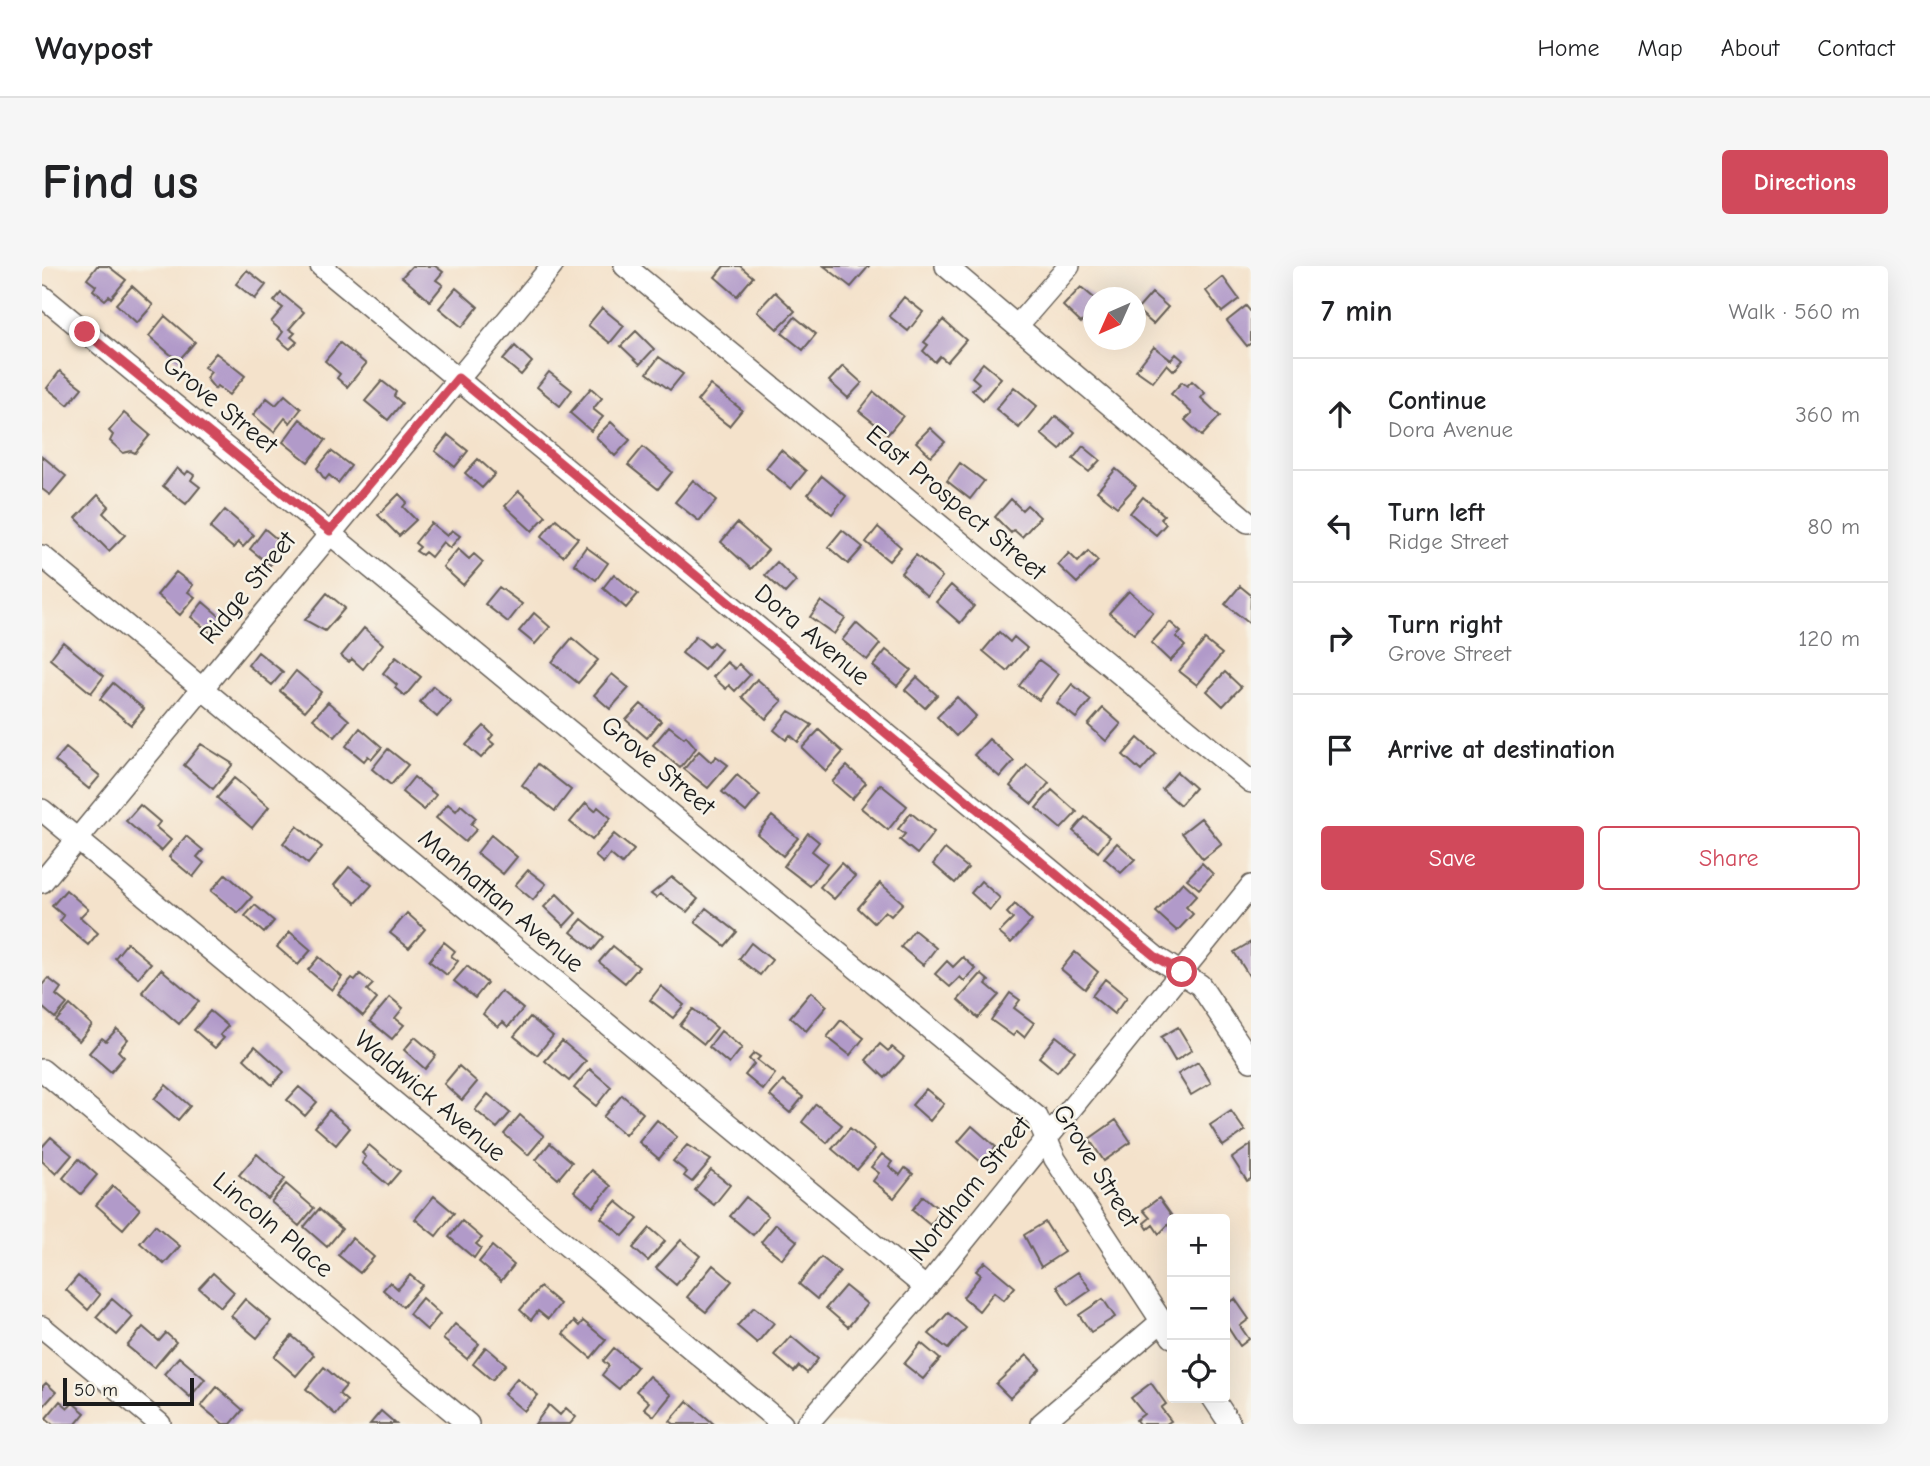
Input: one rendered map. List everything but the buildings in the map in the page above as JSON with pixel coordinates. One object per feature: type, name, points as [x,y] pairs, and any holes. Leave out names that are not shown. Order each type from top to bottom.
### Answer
[{"type":"street","name":"Dora Avenue","points":[[321,266],[1157,958],[1200,985],[1251,1061]]},
{"type":"street","name":"Ridge Street","points":[[42,882],[552,266]]},
{"type":"street","name":"East Prospect Street","points":[[625,266],[1251,782]]},
{"type":"street","points":[[946,266],[1248,522]]},
{"type":"street","points":[[1017,326],[1069,266]]},
{"type":"street","name":"Grove Street","points":[[42,296],[1037,1117],[1055,1158],[1167,1329]]},
{"type":"street","name":"Manhattan Avenue","points":[[42,556],[926,1288]]},
{"type":"street","name":"Waldwick Avenue","points":[[42,810],[782,1424]]},
{"type":"street","name":"Nordham Street","points":[[807,1424],[926,1288],[1251,886]]},
{"type":"street","name":"Lincoln Place","points":[[42,1070],[468,1424]]},
{"type":"street","points":[[42,1327],[160,1424]]},
{"type":"street","points":[[1041,1424],[1167,1329]]},
{"type":"street","points":[[1216,1403],[1230,1424]]},
{"type":"route","points":[[85,332],[330,531],[458,378],[1157,958],[1182,972]]}]
